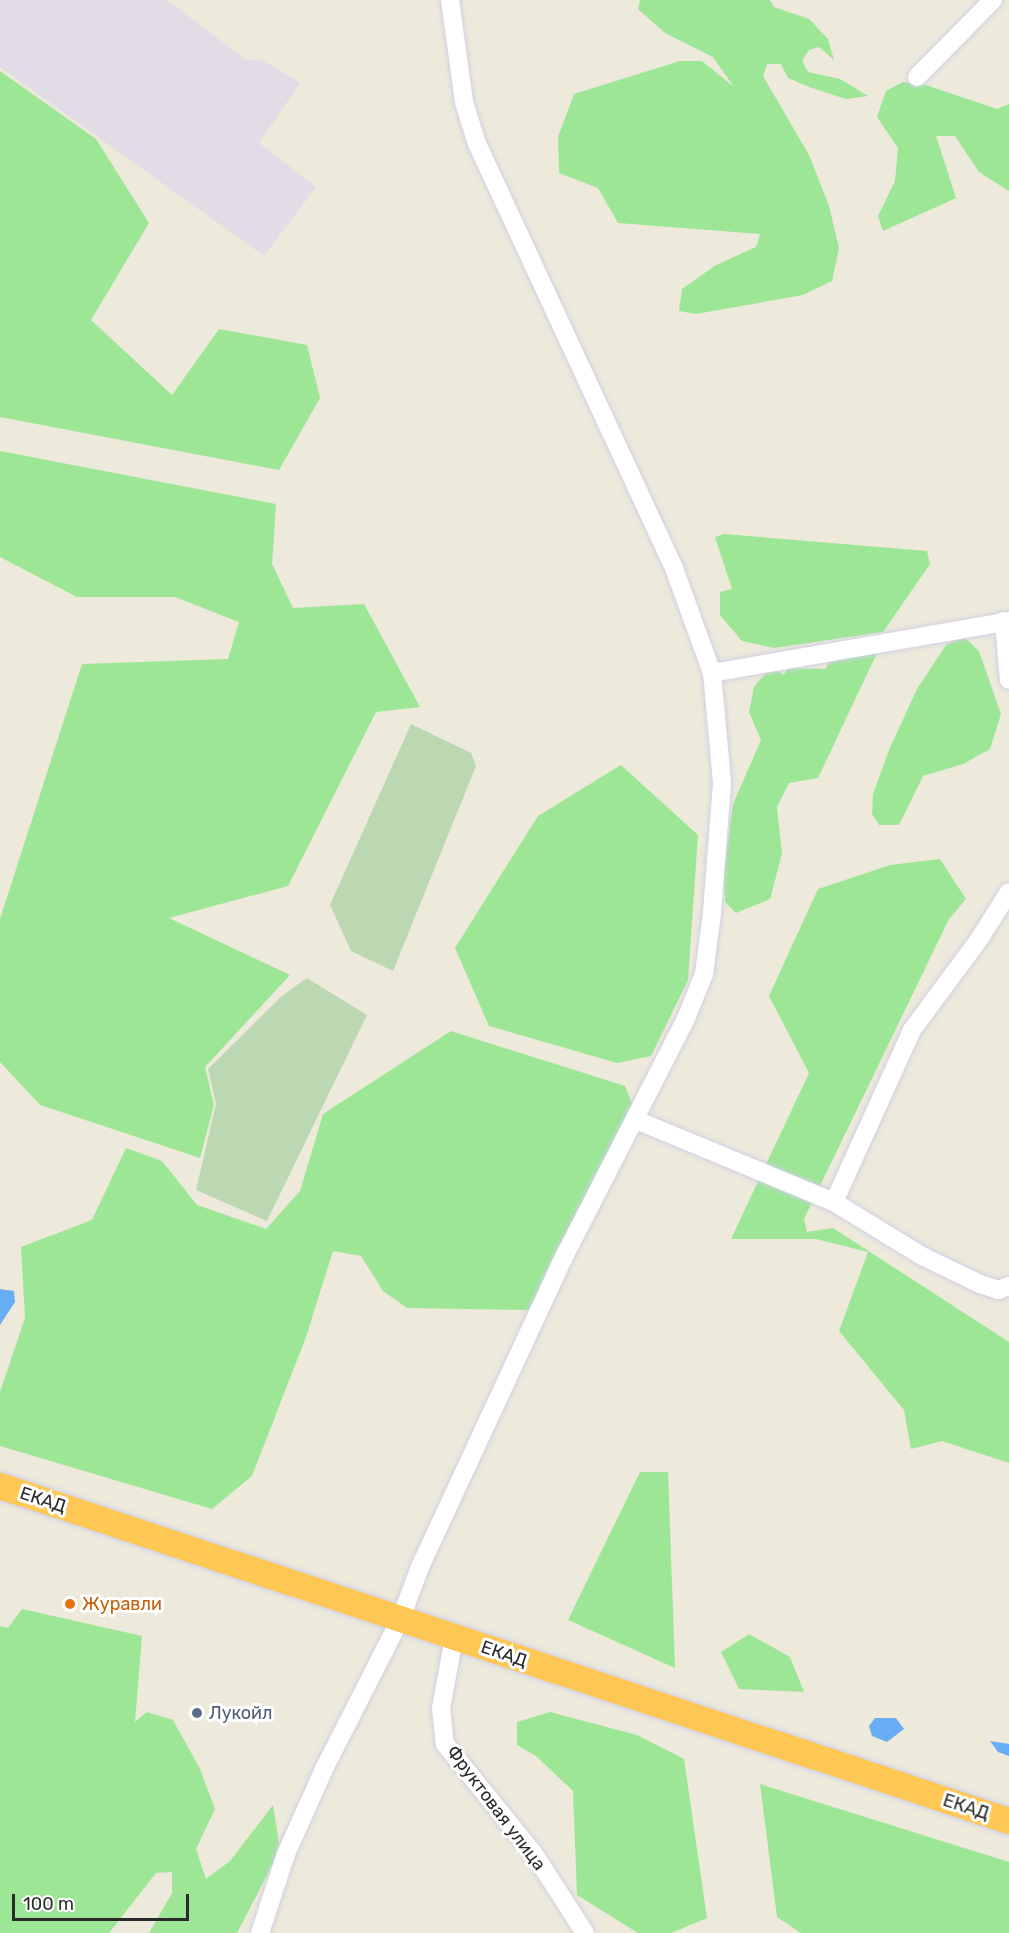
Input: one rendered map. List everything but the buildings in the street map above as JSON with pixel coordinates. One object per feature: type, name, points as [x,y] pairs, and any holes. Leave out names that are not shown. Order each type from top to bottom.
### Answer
[{"type":"highway","name":"ЕКАД","points":[[0,1486],[1009,1821]]},
{"type":"street","points":[[260,1933],[286,1854],[319,1780],[401,1618],[420,1567],[564,1257],[636,1120],[704,974],[722,782],[712,673],[674,568],[477,144],[464,102],[450,0]]},
{"type":"street","points":[[917,77],[993,0]]},
{"type":"street","points":[[712,673],[1007,621],[1009,680]]},
{"type":"street","points":[[834,1202],[912,1030],[980,938],[1009,892]]},
{"type":"street","points":[[636,1120],[834,1202],[922,1256],[980,1284],[998,1290],[1009,1286]]},
{"type":"street","name":"Фруктовая улица","points":[[454,1638],[438,1694],[445,1744],[534,1854],[585,1933]]},
{"type":"shaded area","points":[[0,0],[167,0],[246,60],[261,59],[300,83],[259,143],[316,187],[264,256],[0,67]]},
{"type":"green space","points":[[640,0],[770,0],[774,7],[809,19],[828,39],[834,60],[819,47],[809,50],[802,61],[808,72],[840,79],[868,96],[846,99],[809,87],[788,78],[781,64],[767,64],[763,76],[809,155],[829,206],[839,248],[832,281],[803,295],[696,314],[679,311],[682,289],[716,265],[756,247],[760,234],[618,223],[598,188],[559,173],[558,137],[574,94],[680,61],[702,61],[734,87],[713,57],[665,33],[638,9]]},
{"type":"green space","points":[[0,71],[96,139],[149,223],[91,320],[172,395],[219,329],[307,345],[320,398],[279,470],[0,417]]},
{"type":"green space","points":[[903,82],[926,85],[997,109],[1009,104],[1009,191],[979,172],[955,136],[936,136],[956,198],[883,231],[878,216],[895,181],[898,148],[877,117],[886,91]]},
{"type":"green space","points":[[0,451],[276,504],[272,564],[293,608],[364,604],[420,707],[376,712],[288,886],[169,918],[290,975],[205,1067],[214,1105],[200,1158],[40,1105],[0,1062],[0,919],[82,664],[228,659],[239,622],[175,597],[77,597],[0,557]]},
{"type":"green space","points":[[724,534],[927,551],[930,564],[883,632],[774,648],[742,641],[720,615],[720,592],[732,589],[715,537]]},
{"type":"green space","points":[[964,637],[979,651],[1001,714],[990,749],[963,764],[923,776],[899,825],[879,825],[872,814],[873,794],[889,750],[917,689],[946,645]]},
{"type":"green space","points":[[878,651],[818,778],[789,783],[777,807],[782,854],[770,899],[736,913],[725,902],[724,869],[733,804],[761,740],[749,712],[754,687],[766,673],[778,671],[784,675],[788,668],[826,669],[831,655]]},
{"type":"green space","points":[[411,724],[471,753],[476,766],[393,971],[351,951],[330,905]]},
{"type":"green space","points":[[621,765],[698,835],[688,980],[651,1056],[617,1063],[489,1026],[455,948],[538,816]]},
{"type":"green space","points":[[940,859],[966,899],[949,919],[804,1219],[807,1232],[833,1228],[1009,1342],[1009,1463],[942,1441],[911,1449],[904,1410],[839,1331],[868,1252],[816,1239],[731,1239],[809,1073],[769,996],[818,889],[890,865]]},
{"type":"green space","points":[[307,978],[367,1015],[267,1221],[196,1190],[216,1104],[208,1069],[283,995]]},
{"type":"green space","points":[[451,1031],[625,1086],[633,1106],[529,1310],[407,1308],[383,1291],[361,1256],[333,1251],[306,1337],[252,1476],[212,1509],[0,1446],[0,1392],[25,1318],[21,1247],[92,1220],[126,1148],[162,1161],[197,1205],[266,1229],[300,1191],[323,1114]]},
{"type":"green space","points":[[640,1472],[668,1472],[675,1668],[568,1620]]},
{"type":"green space","points":[[22,1609],[142,1636],[135,1722],[147,1712],[173,1720],[200,1769],[215,1809],[196,1849],[206,1879],[230,1861],[273,1805],[280,1850],[237,1933],[149,1933],[172,1893],[172,1872],[156,1873],[109,1933],[0,1933],[0,1626],[8,1628]]},
{"type":"green space","points":[[749,1634],[790,1657],[804,1692],[739,1689],[721,1652]]},
{"type":"green space","points":[[550,1712],[637,1735],[684,1759],[707,1918],[671,1933],[638,1933],[577,1895],[573,1791],[536,1756],[517,1745],[517,1722]]},
{"type":"green space","points":[[760,1784],[1009,1862],[1009,1933],[801,1933],[777,1917]]},
{"type":"water","points":[[0,1289],[14,1291],[15,1302],[0,1325]]},
{"type":"water","points":[[875,1718],[896,1718],[904,1729],[887,1742],[872,1736],[869,1726]]},
{"type":"water","points":[[990,1741],[1009,1744],[1009,1756],[998,1752]]},
{"type":"place","name":"Журавли","points":[[70,1604]]},
{"type":"place","name":"Лукойл","points":[[197,1713]]}]
